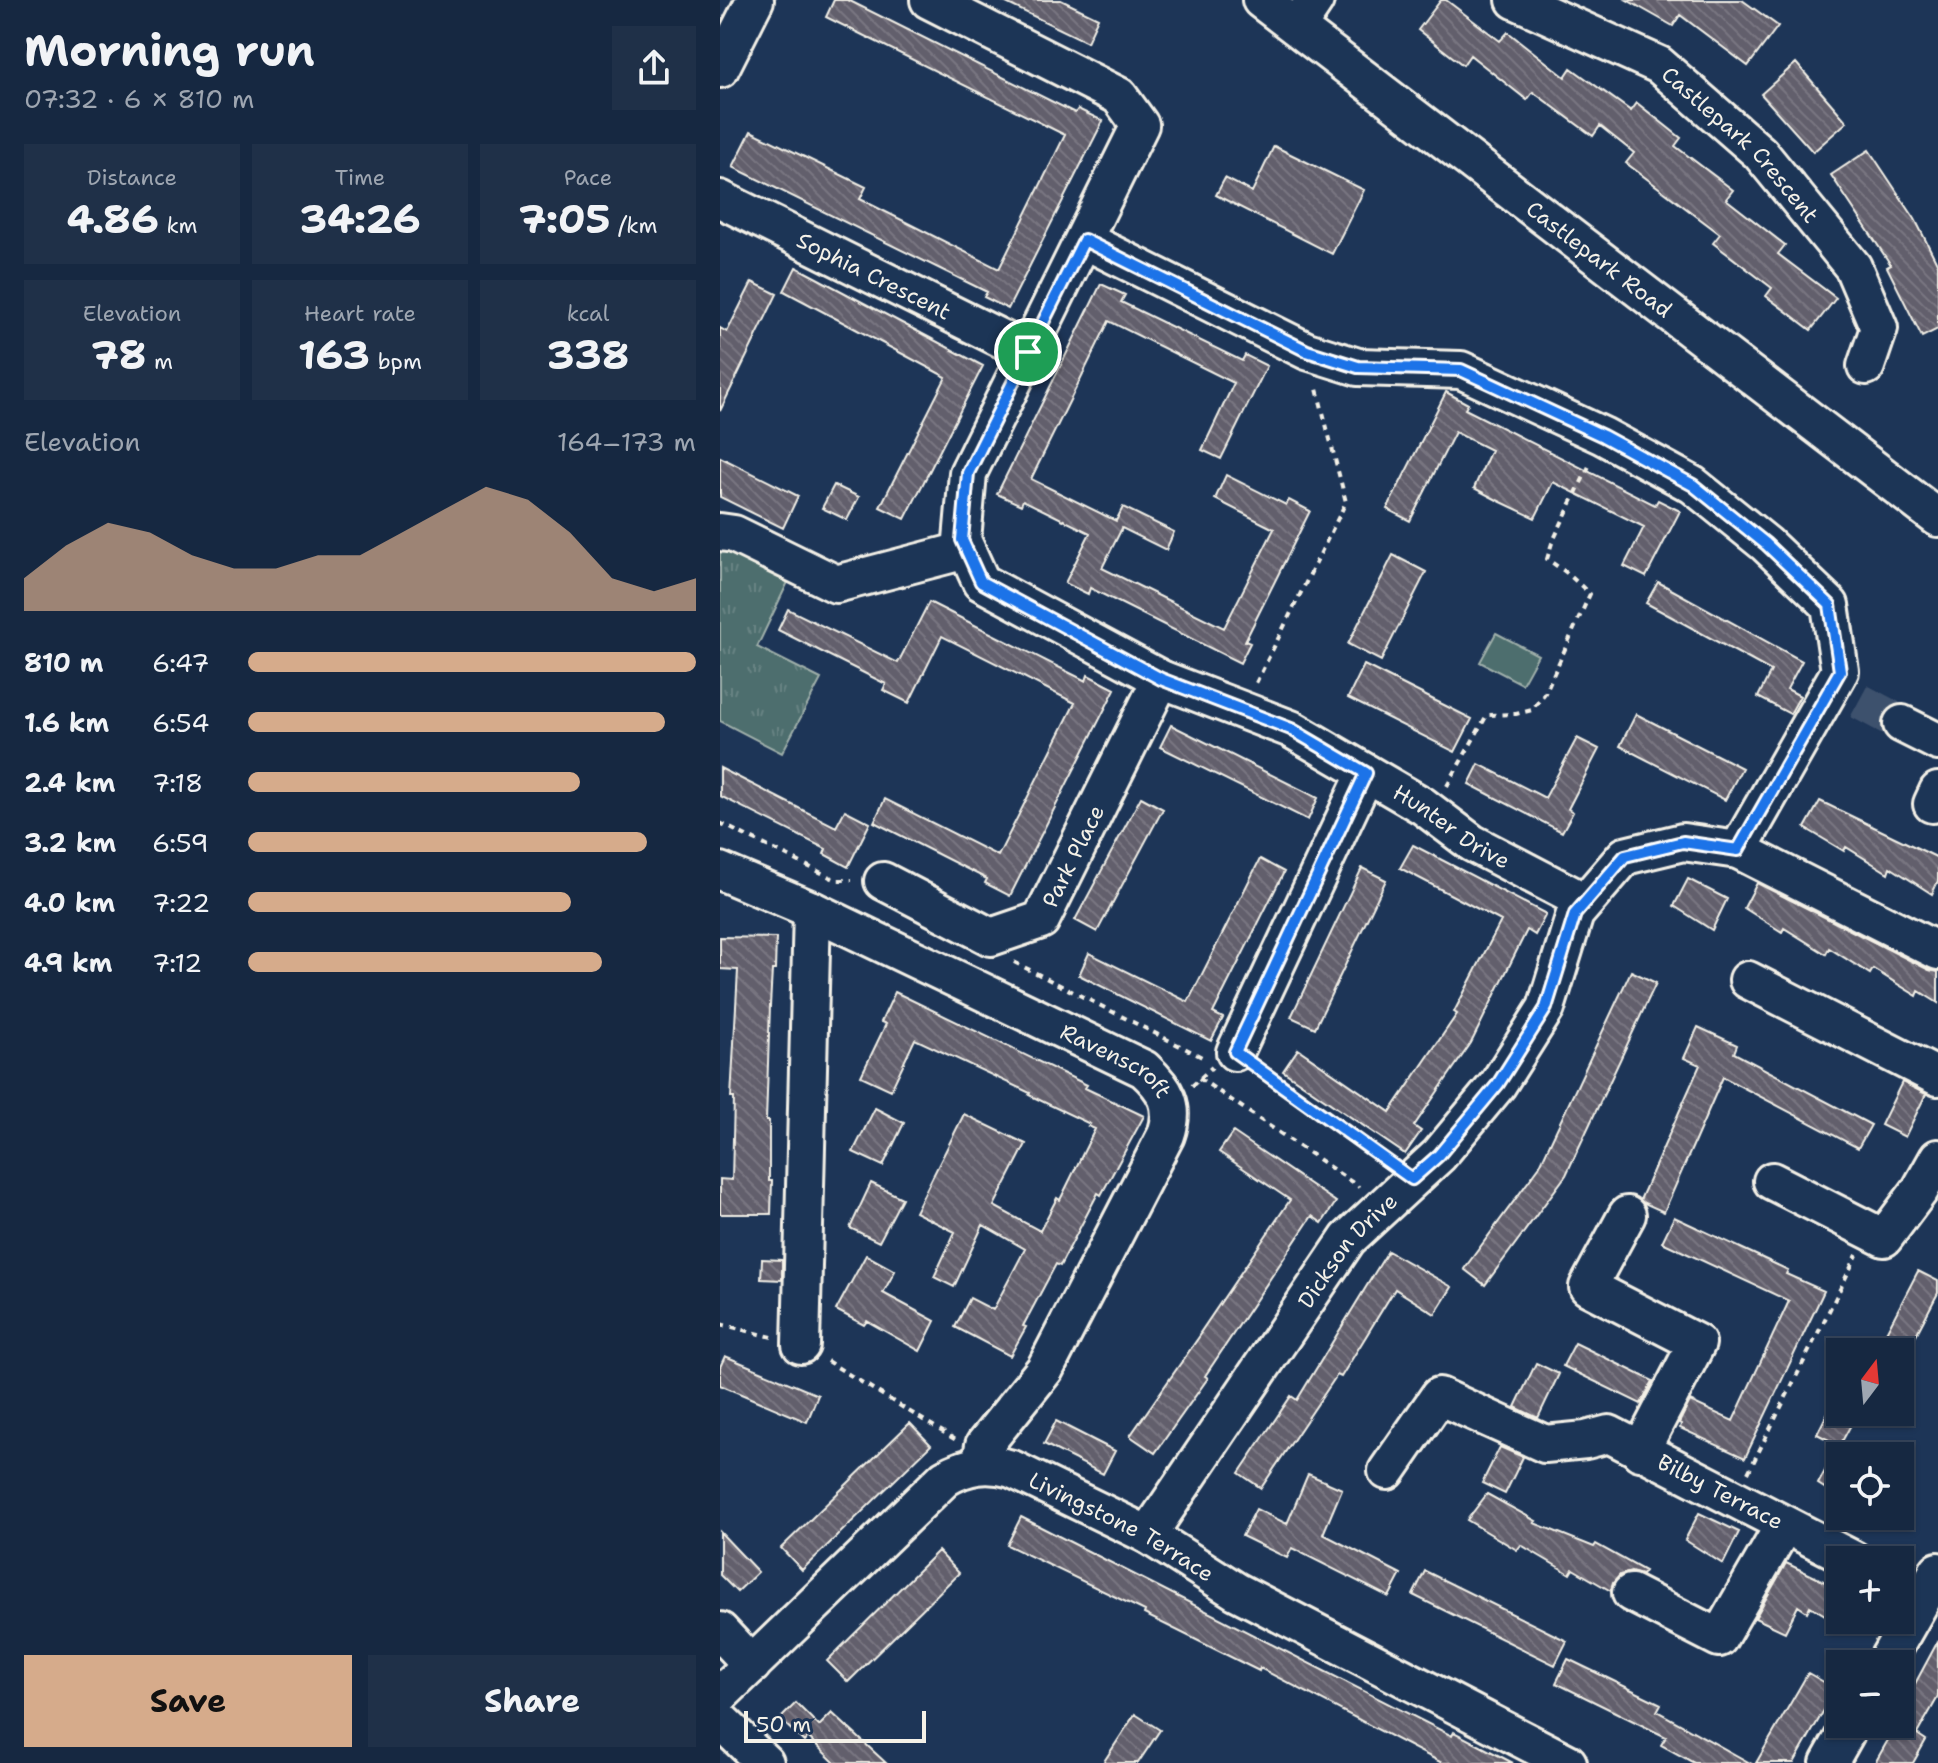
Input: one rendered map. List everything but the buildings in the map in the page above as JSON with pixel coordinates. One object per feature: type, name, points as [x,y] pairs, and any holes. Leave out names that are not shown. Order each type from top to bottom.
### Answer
[{"type":"street","points":[[720,69],[755,0]]},
{"type":"street","points":[[929,0],[1119,96],[1140,125],[1084,240],[1307,351],[1358,367],[1461,370],[1603,436],[1693,485],[1766,544],[1830,605],[1845,694],[1738,850]]},
{"type":"street","name":"Castlepark Road","points":[[1261,0],[1306,14],[1938,518]]},
{"type":"street","name":"Castlepark Crescent","points":[[1515,0],[1659,65],[1760,153],[1853,267],[1879,328],[1866,366]]},
{"type":"street","name":"Sophia Crescent","points":[[722,206],[1028,352]]},
{"type":"street","name":"Hunter Drive","points":[[1084,240],[968,473],[962,540],[981,582],[1161,679],[1291,729],[1432,813],[1472,843],[1585,902]]},
{"type":"street","points":[[720,532],[734,534],[836,584],[966,550]]},
{"type":"street","name":"Park Place","points":[[991,937],[1041,920],[1161,679]]},
{"type":"street","points":[[1902,724],[1938,742]]},
{"type":"street","points":[[1235,1052],[1366,773]]},
{"type":"street","name":"Dickson Drive","points":[[1148,1535],[1348,1239],[1439,1155],[1498,1084],[1546,1008],[1575,914],[1625,856],[1683,842],[1738,850],[1938,951]]},
{"type":"street","name":"Ravenscroft","points":[[720,871],[812,910],[1144,1069],[1159,1083],[1171,1106],[1171,1123],[1166,1135],[1045,1369],[984,1445],[981,1464]]},
{"type":"street","points":[[883,881],[991,937]]},
{"type":"street","points":[[801,1345],[812,910]]},
{"type":"street","points":[[1748,980],[1938,1077]]},
{"type":"street","points":[[1772,1181],[1876,1234],[1920,1190],[1938,1158]]},
{"type":"street","points":[[1627,1215],[1588,1287],[1697,1343],[1640,1452]]},
{"type":"street","name":"Bilby Terrace","points":[[1387,1471],[1439,1396],[1545,1444],[1609,1434],[1826,1546]]},
{"type":"street","points":[[720,1695],[945,1478],[981,1464]]},
{"type":"street","name":"Livingstone Terrace","points":[[981,1464],[1012,1469],[1148,1535],[1236,1591],[1568,1763]]},
{"type":"street","points":[[1631,1593],[1719,1638],[1784,1525]]},
{"type":"street","points":[[1891,1650],[1921,1583]]},
{"type":"street","points":[[720,1631],[752,1665]]},
{"type":"street","points":[[720,1720],[765,1763]]},
{"type":"street","points":[[1829,1763],[1843,1738]]},
{"type":"path","points":[[1242,711],[1346,502],[1307,351]]},
{"type":"path","points":[[1432,813],[1487,715],[1532,710],[1552,679],[1590,594],[1547,559],[1603,436]]},
{"type":"path","points":[[720,823],[836,880],[883,881]]},
{"type":"path","points":[[991,937],[1001,956],[1203,1058],[1217,1063],[1235,1052],[1412,1179]]},
{"type":"path","points":[[1199,1078],[1385,1205]]},
{"type":"path","points":[[1734,1500],[1876,1234]]},
{"type":"path","points":[[720,1324],[801,1345],[956,1439],[981,1464]]},
{"type":"green space","points":[[720,548],[789,580],[757,647],[821,679],[782,753],[720,721]]},
{"type":"green space","points":[[1496,633],[1538,655],[1522,684],[1480,662]]},
{"type":"tunnel","points":[[1859,701],[1902,724]]},
{"type":"route","points":[[1084,240],[1307,351],[1358,367],[1461,370],[1603,436],[1693,485],[1766,544],[1830,605],[1840,671],[1738,850],[1683,842],[1625,856],[1575,914],[1546,1008],[1498,1084],[1439,1155],[1412,1179],[1235,1052],[1366,773],[1291,729],[1161,679],[981,582],[962,540],[968,473],[1028,352],[1084,240]]}]
